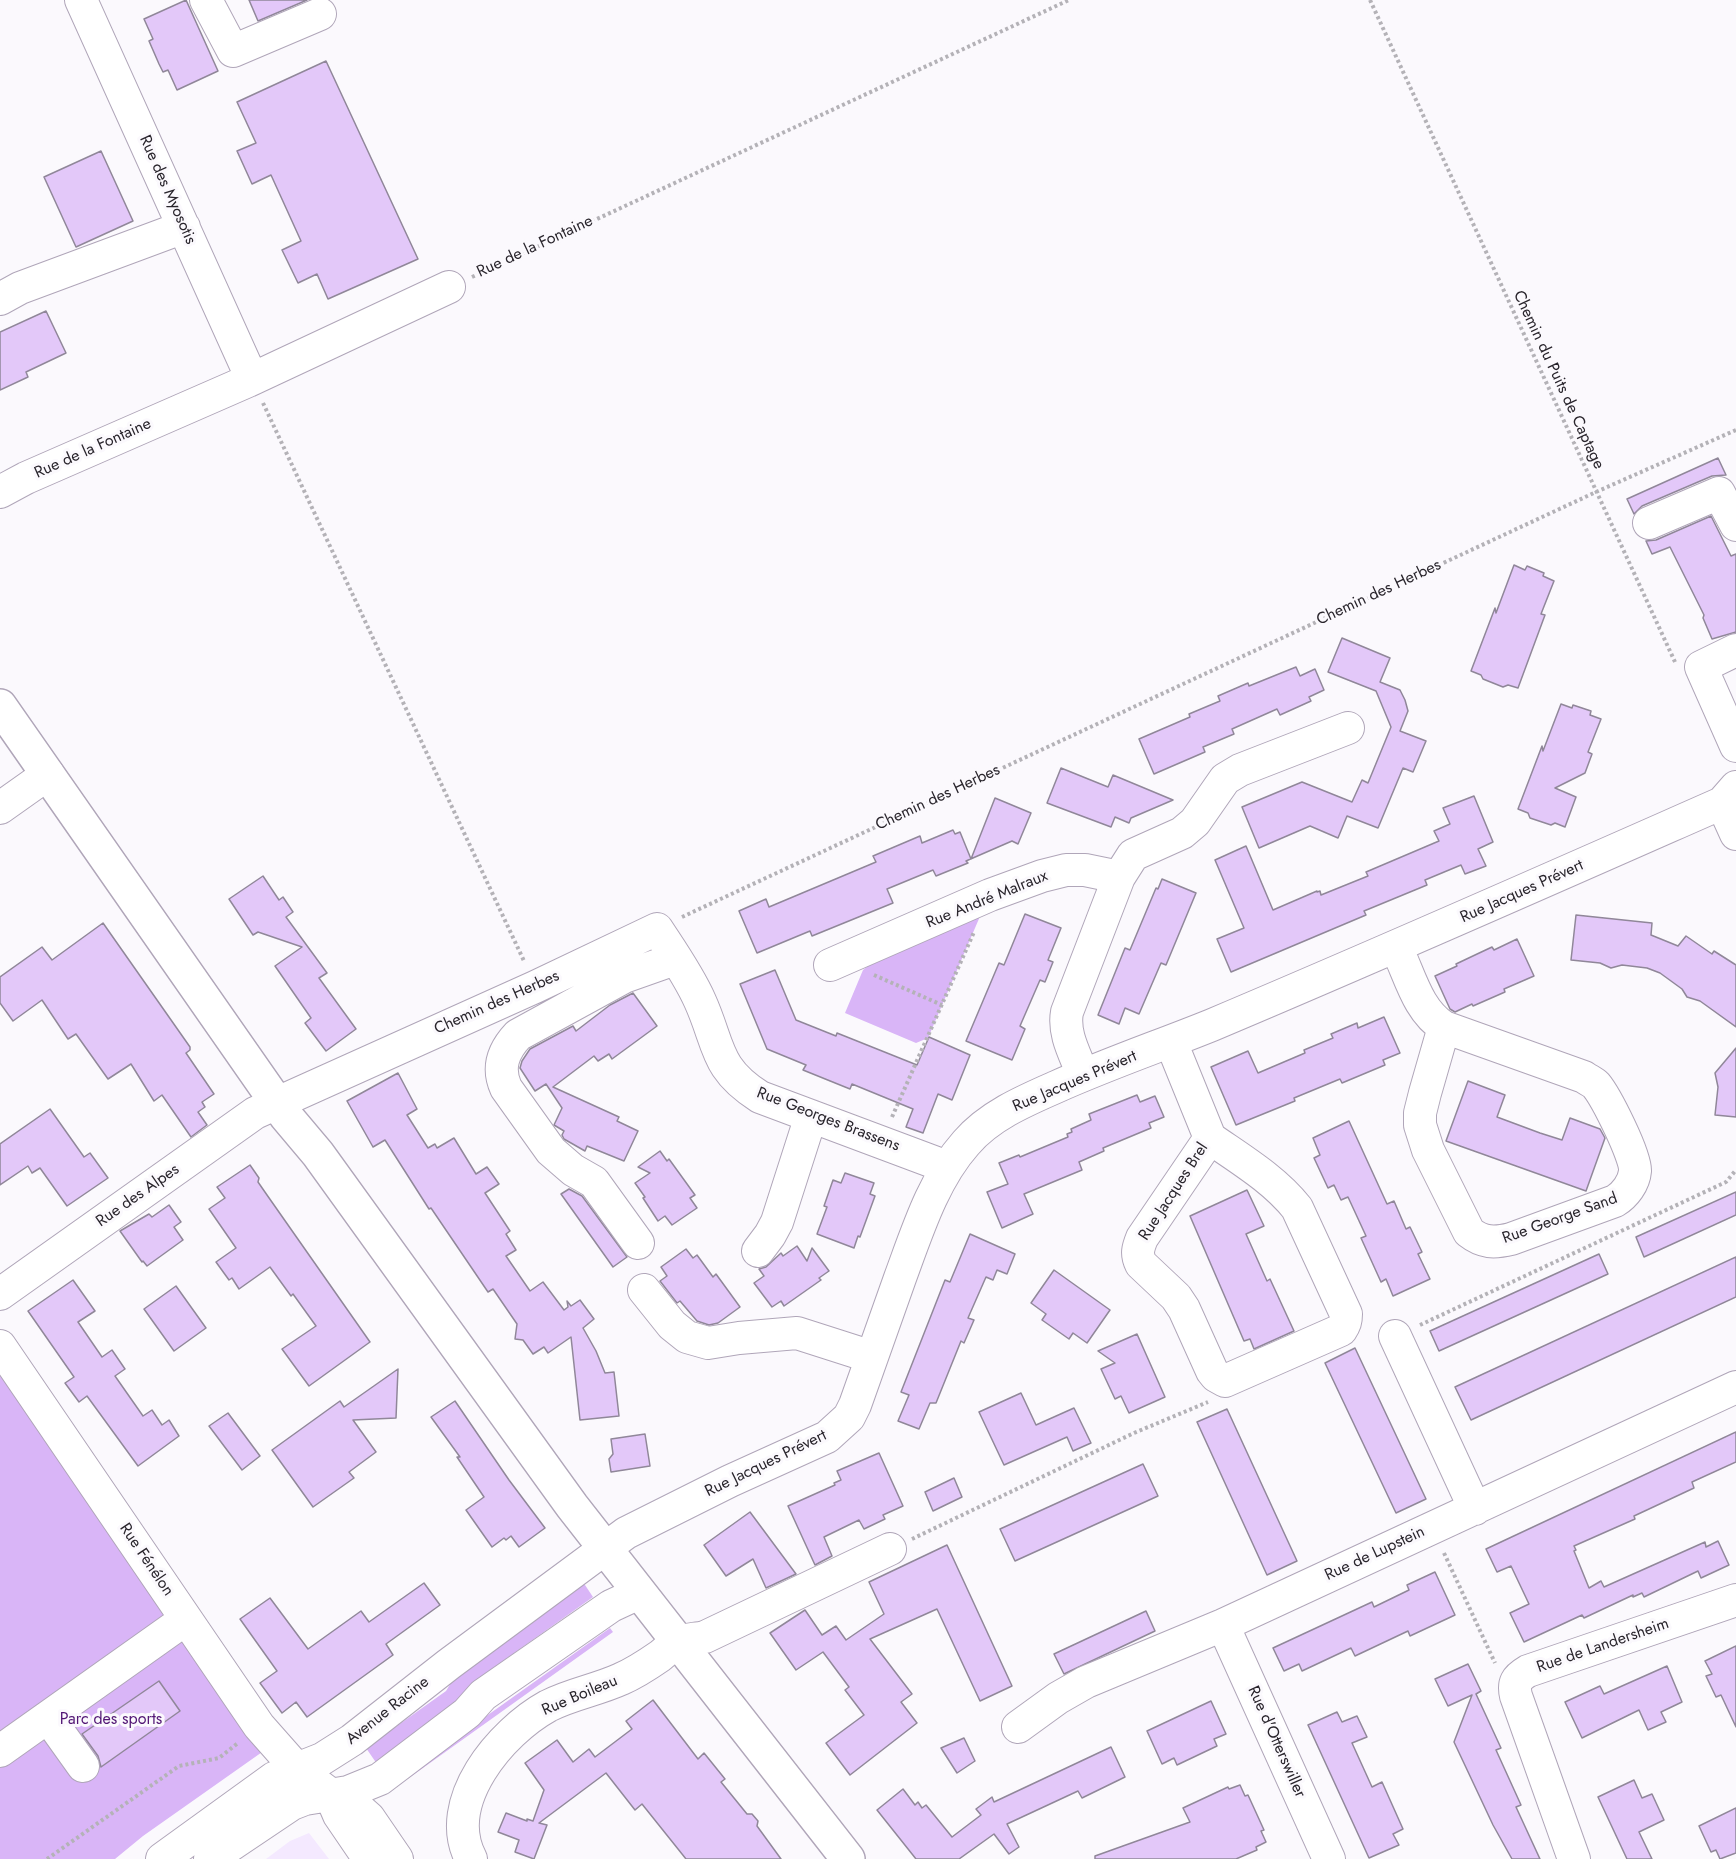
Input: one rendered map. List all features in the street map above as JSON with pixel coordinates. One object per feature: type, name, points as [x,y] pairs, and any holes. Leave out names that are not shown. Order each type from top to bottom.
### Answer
[{"type":"main road","points":[[0,706],[279,1103],[572,1506],[848,1859]]},
{"type":"street","points":[[206,0],[233,51],[320,14]]},
{"type":"street","name":"Rue des Myosotis","points":[[87,2],[252,379]]},
{"type":"street","points":[[0,299],[20,288],[184,227]]},
{"type":"street","name":"Rue de la Fontaine","points":[[0,492],[26,478],[252,379],[449,287]]},
{"type":"street","points":[[1649,523],[1719,493],[1736,525]]},
{"type":"street","points":[[1736,650],[1701,667],[1736,746]]},
{"type":"street","points":[[1083,1075],[1067,1036],[1065,1023],[1067,1012],[1119,877],[1133,855],[1182,834],[1195,822],[1226,779],[1240,770],[1348,728]]},
{"type":"street","points":[[0,808],[48,774]]},
{"type":"street","points":[[1729,795],[1736,834]]},
{"type":"street","name":"Rue Jacques Prévert","points":[[605,1549],[638,1526],[828,1437],[849,1417],[912,1245],[947,1167],[966,1143],[996,1117],[1018,1104],[1083,1075],[1171,1042],[1396,947],[1729,795]]},
{"type":"street","name":"Rue André Malraux","points":[[836,963],[990,895],[1042,876],[1066,870],[1085,870],[1119,877]]},
{"type":"street","name":"Chemin des Herbes","points":[[279,1103],[657,929]]},
{"type":"street","name":"Rue Georges Brassens","points":[[657,929],[691,982],[701,1002],[720,1055],[742,1086],[760,1097],[947,1167]]},
{"type":"street","name":"Rue George Sand","points":[[1396,947],[1424,1009],[1433,1020],[1444,1027],[1584,1077],[1594,1084],[1603,1095],[1633,1155],[1635,1170],[1624,1196],[1605,1205],[1497,1243],[1477,1239],[1468,1232],[1428,1150],[1420,1125],[1420,1113],[1444,1027]]},
{"type":"street","points":[[638,1243],[594,1182],[573,1170],[551,1151],[506,1088],[501,1077],[501,1066],[508,1045],[518,1035],[624,977],[675,959]]},
{"type":"street","name":"Rue Jacques Brel","points":[[1171,1042],[1210,1138],[1271,1181],[1297,1208],[1346,1314],[1345,1325],[1341,1330],[1225,1382],[1212,1371],[1184,1309],[1176,1297],[1141,1264],[1138,1258],[1138,1248],[1143,1238],[1210,1138]]},
{"type":"street","name":"Rue des Alpes","points":[[0,1294],[255,1113],[279,1103]]},
{"type":"street","points":[[758,1251],[777,1222],[811,1116]]},
{"type":"street","points":[[644,1290],[672,1325],[687,1338],[708,1343],[797,1333],[872,1357]]},
{"type":"street","points":[[1395,1336],[1475,1509]]},
{"type":"street","name":"Rue Fénélon","points":[[0,1346],[259,1726],[297,1769],[330,1794],[352,1803],[369,1818],[397,1859]]},
{"type":"street","name":"Rue de Lupstein","points":[[1018,1727],[1058,1698],[1121,1665],[1223,1624],[1736,1387]]},
{"type":"street","name":"Avenue Racine","points":[[162,1859],[274,1778],[322,1760],[352,1740],[449,1664],[605,1549]]},
{"type":"street","points":[[677,1642],[705,1637],[890,1549]]},
{"type":"street","points":[[210,1859],[292,1804],[305,1799],[348,1792],[380,1779],[467,1713],[483,1695],[611,1606],[639,1593]]},
{"type":"street","name":"Rue de Landersheim","points":[[1515,1682],[1519,1676],[1528,1671],[1736,1600]]},
{"type":"street","points":[[0,1751],[186,1618]]},
{"type":"street","name":"Rue d'Otterswiller","points":[[1223,1624],[1329,1859]]},
{"type":"street","name":"Rue Boileau","points":[[471,1859],[465,1846],[464,1816],[474,1781],[495,1750],[527,1720],[548,1706],[630,1675],[677,1642]]},
{"type":"street","points":[[1515,1682],[1516,1696],[1574,1859]]},
{"type":"street","points":[[48,1718],[83,1766]]},
{"type":"street","points":[[330,1794],[339,1815],[369,1859]]},
{"type":"path","name":"Rue de la Fontaine","points":[[449,287],[1069,0]]},
{"type":"path","name":"Chemin du Puits de Captage","points":[[1371,0],[1675,662]]},
{"type":"path","points":[[252,379],[535,987]]},
{"type":"path","name":"Chemin des Herbes","points":[[657,929],[1596,492],[1736,430]]},
{"type":"path","points":[[882,1142],[990,895]]},
{"type":"path","points":[[836,963],[942,1005]]},
{"type":"path","points":[[1432,1528],[1496,1664],[1515,1682]]},
{"type":"path","points":[[47,1859],[178,1766],[219,1758],[259,1726]]},
{"type":"shaded area","points":[[309,1833],[329,1859],[266,1859],[290,1841]]},
{"type":"green space","points":[[981,914],[928,1038],[916,1043],[845,1013],[863,970],[880,956]]},
{"type":"green space","name":"Parc des sports","points":[[0,1367],[265,1750],[143,1836],[115,1859],[0,1859]]},
{"type":"green space","points":[[583,1582],[593,1597],[472,1683],[461,1704],[377,1764],[366,1748],[446,1691],[460,1668]]},
{"type":"green space","points":[[610,1628],[613,1632],[395,1788],[391,1784]]},
{"type":"building","points":[[186,0],[218,71],[177,90],[168,70],[163,72],[159,64],[149,41],[153,39],[144,19]]},
{"type":"building","points":[[249,0],[307,0],[258,21]]},
{"type":"building","points":[[326,61],[418,259],[328,299],[317,274],[298,283],[282,250],[301,241],[271,175],[252,184],[237,151],[256,143],[237,102]]},
{"type":"building","points":[[101,151],[133,221],[76,247],[44,177]]},
{"type":"building","points":[[46,311],[66,353],[26,372],[28,377],[0,390],[0,332]]},
{"type":"building","points":[[1718,458],[1726,475],[1712,476],[1642,506],[1634,514],[1627,499]]},
{"type":"building","points":[[1711,516],[1731,556],[1736,554],[1736,632],[1712,639],[1703,618],[1704,615],[1670,547],[1652,554],[1646,541],[1656,540]]},
{"type":"building","points":[[1514,565],[1525,570],[1527,566],[1544,573],[1543,576],[1554,581],[1541,614],[1545,615],[1518,688],[1508,685],[1503,687],[1471,671]]},
{"type":"building","points":[[1342,638],[1390,658],[1380,682],[1400,690],[1405,700],[1408,711],[1400,731],[1426,741],[1413,772],[1403,768],[1378,828],[1347,816],[1338,838],[1310,826],[1259,848],[1242,807],[1302,782],[1352,802],[1362,780],[1368,783],[1391,727],[1376,691],[1328,672]]},
{"type":"building","points":[[1296,667],[1300,676],[1315,669],[1324,690],[1309,697],[1311,701],[1280,715],[1277,709],[1232,729],[1234,734],[1203,747],[1205,752],[1154,774],[1139,739],[1220,701],[1218,696]]},
{"type":"building","points":[[1561,704],[1591,711],[1590,715],[1601,719],[1588,752],[1592,754],[1585,773],[1555,788],[1576,797],[1565,827],[1530,818],[1528,813],[1518,809]]},
{"type":"building","points":[[1061,768],[1108,787],[1113,775],[1173,800],[1131,818],[1129,823],[1115,817],[1111,827],[1047,803]]},
{"type":"building","points":[[1474,796],[1493,842],[1478,849],[1486,866],[1465,874],[1461,865],[1425,880],[1427,885],[1364,911],[1366,915],[1231,972],[1217,939],[1244,928],[1215,860],[1246,846],[1273,910],[1317,891],[1320,891],[1321,895],[1368,876],[1366,872],[1439,841],[1434,831],[1450,824],[1443,808]]},
{"type":"building","points":[[995,798],[1031,813],[1018,844],[1012,841],[971,859]]},
{"type":"building","points":[[953,830],[955,834],[960,832],[971,859],[966,861],[968,863],[936,876],[933,870],[887,889],[893,903],[812,936],[810,931],[757,953],[739,911],[766,899],[769,907],[876,862],[873,856],[920,836],[922,843]]},
{"type":"building","points":[[263,876],[279,900],[283,897],[293,912],[286,917],[327,973],[319,978],[356,1029],[326,1051],[305,1023],[311,1018],[275,966],[302,947],[258,932],[253,935],[229,899]]},
{"type":"building","points":[[1162,879],[1196,893],[1166,965],[1161,963],[1139,1014],[1125,1008],[1119,1024],[1098,1015],[1125,948],[1130,950]]},
{"type":"building","points":[[1025,914],[1061,928],[1048,960],[1053,962],[1045,982],[1040,980],[1020,1026],[1025,1029],[1012,1060],[966,1041],[999,963],[1004,965]]},
{"type":"building","points":[[1576,915],[1652,923],[1651,935],[1678,946],[1686,936],[1712,954],[1714,951],[1736,965],[1736,1027],[1700,1001],[1687,997],[1682,989],[1660,973],[1647,968],[1622,965],[1611,968],[1600,963],[1571,960]]},
{"type":"building","points":[[103,923],[190,1047],[186,1053],[214,1094],[202,1102],[205,1107],[198,1112],[207,1125],[191,1137],[162,1095],[154,1101],[131,1064],[108,1079],[76,1034],[68,1039],[42,1000],[13,1021],[0,1003],[0,977],[42,947],[52,960]]},
{"type":"building","points":[[1517,939],[1534,976],[1473,1006],[1472,1004],[1455,1012],[1450,1009],[1435,976],[1492,947],[1494,950]]},
{"type":"building","points":[[775,970],[796,1020],[836,1036],[837,1033],[917,1065],[929,1037],[970,1055],[952,1100],[938,1094],[923,1133],[906,1127],[913,1109],[852,1084],[850,1089],[803,1070],[806,1065],[767,1049],[740,984]]},
{"type":"building","points":[[633,993],[657,1026],[612,1059],[609,1054],[598,1061],[594,1056],[553,1087],[619,1117],[617,1121],[638,1131],[624,1161],[587,1146],[585,1151],[564,1139],[562,1135],[564,1131],[554,1125],[562,1108],[546,1084],[535,1091],[520,1068],[530,1049],[573,1026],[576,1031],[610,1005]]},
{"type":"building","points":[[1384,1017],[1400,1053],[1383,1060],[1385,1065],[1342,1083],[1340,1079],[1294,1098],[1295,1101],[1236,1125],[1211,1067],[1248,1051],[1258,1073],[1305,1053],[1304,1050],[1333,1038],[1331,1034],[1357,1023],[1358,1028]]},
{"type":"building","points":[[1736,1048],[1736,1117],[1715,1115],[1718,1087],[1715,1073]]},
{"type":"building","points":[[398,1073],[417,1109],[407,1115],[428,1148],[435,1144],[437,1148],[454,1138],[476,1174],[487,1167],[499,1184],[485,1193],[510,1231],[506,1234],[516,1250],[506,1256],[530,1291],[543,1282],[564,1310],[568,1307],[567,1301],[571,1306],[580,1300],[594,1319],[583,1328],[605,1373],[614,1372],[619,1416],[580,1420],[571,1337],[548,1353],[544,1347],[533,1354],[523,1340],[515,1339],[517,1324],[493,1289],[488,1292],[431,1208],[429,1209],[385,1140],[373,1147],[347,1101]]},
{"type":"building","points":[[1468,1081],[1505,1095],[1497,1117],[1540,1133],[1562,1140],[1570,1118],[1600,1129],[1605,1138],[1586,1191],[1446,1141]]},
{"type":"building","points":[[1137,1095],[1140,1102],[1155,1096],[1164,1117],[1149,1123],[1151,1128],[1103,1148],[1104,1151],[1079,1162],[1082,1170],[1024,1194],[1033,1214],[1002,1228],[987,1192],[1008,1184],[999,1163],[1068,1137],[1067,1134],[1072,1132],[1071,1129],[1091,1120],[1089,1114]]},
{"type":"building","points":[[50,1109],[84,1157],[90,1153],[108,1178],[67,1206],[40,1168],[32,1173],[28,1166],[0,1185],[0,1144]]},
{"type":"building","points":[[1349,1121],[1387,1204],[1394,1201],[1406,1229],[1410,1227],[1422,1252],[1418,1254],[1430,1279],[1393,1296],[1386,1279],[1381,1282],[1361,1238],[1366,1236],[1348,1197],[1341,1200],[1334,1185],[1328,1188],[1314,1158],[1320,1155],[1313,1138]]},
{"type":"building","points":[[660,1151],[667,1161],[669,1159],[695,1195],[690,1198],[697,1208],[672,1225],[665,1216],[658,1221],[635,1183],[650,1173],[638,1167]]},
{"type":"building","points":[[250,1165],[259,1178],[258,1182],[370,1342],[309,1386],[282,1349],[316,1326],[293,1294],[291,1296],[270,1267],[239,1289],[232,1278],[229,1280],[216,1262],[236,1248],[209,1209],[225,1198],[217,1187]]},
{"type":"building","points":[[845,1173],[874,1183],[870,1194],[875,1196],[854,1248],[817,1234],[827,1207],[824,1206],[833,1180],[841,1183]]},
{"type":"building","points":[[569,1189],[582,1196],[627,1257],[613,1267],[561,1194]]},
{"type":"building","points":[[1247,1190],[1264,1226],[1246,1234],[1267,1281],[1270,1279],[1294,1331],[1254,1349],[1250,1339],[1244,1341],[1190,1216]]},
{"type":"building","points":[[1736,1192],[1736,1215],[1644,1257],[1636,1237]]},
{"type":"building","points":[[169,1205],[181,1222],[174,1227],[183,1240],[147,1266],[120,1231],[149,1214],[152,1217]]},
{"type":"building","points":[[970,1234],[1015,1254],[1007,1274],[997,1270],[993,1280],[986,1277],[968,1318],[974,1320],[964,1343],[961,1341],[936,1403],[930,1403],[919,1429],[898,1421],[909,1395],[901,1392],[945,1280],[950,1282]]},
{"type":"building","points":[[797,1246],[807,1261],[812,1248],[829,1271],[819,1278],[821,1280],[784,1306],[781,1301],[772,1307],[754,1283],[764,1276],[759,1269],[766,1267],[781,1253],[783,1256]]},
{"type":"building","points":[[686,1249],[693,1258],[697,1255],[713,1277],[716,1274],[740,1307],[718,1323],[709,1325],[697,1321],[680,1301],[677,1303],[660,1281],[667,1276],[661,1267]]},
{"type":"building","points":[[1599,1254],[1608,1274],[1439,1351],[1430,1331]]},
{"type":"building","points":[[1736,1257],[1736,1297],[1471,1420],[1455,1387]]},
{"type":"building","points":[[1054,1270],[1110,1310],[1087,1343],[1073,1333],[1069,1339],[1042,1320],[1046,1314],[1031,1303]]},
{"type":"building","points":[[73,1280],[95,1311],[78,1322],[102,1357],[112,1350],[125,1369],[115,1376],[143,1416],[152,1410],[162,1425],[169,1420],[179,1436],[138,1466],[87,1396],[79,1402],[65,1383],[74,1377],[28,1311]]},
{"type":"building","points":[[176,1286],[206,1328],[174,1351],[144,1309]]},
{"type":"building","points":[[1137,1334],[1165,1397],[1129,1413],[1121,1396],[1115,1399],[1101,1369],[1115,1363],[1098,1351]]},
{"type":"building","points":[[1355,1348],[1426,1499],[1396,1513],[1325,1363]]},
{"type":"building","points":[[398,1369],[396,1418],[353,1420],[376,1452],[349,1472],[354,1478],[313,1507],[272,1450],[340,1401],[344,1407]]},
{"type":"building","points":[[1021,1393],[1036,1425],[1074,1408],[1091,1443],[1073,1451],[1067,1437],[1004,1465],[979,1412]]},
{"type":"building","points":[[455,1401],[545,1528],[519,1547],[511,1536],[492,1547],[466,1510],[484,1497],[457,1457],[460,1457],[431,1417]]},
{"type":"building","points":[[1227,1409],[1297,1561],[1267,1575],[1197,1422]]},
{"type":"building","points":[[228,1413],[260,1456],[242,1470],[209,1426]]},
{"type":"building","points":[[1736,1432],[1736,1462],[1692,1482],[1694,1488],[1634,1516],[1635,1519],[1574,1546],[1589,1588],[1601,1581],[1604,1587],[1705,1542],[1706,1547],[1718,1541],[1729,1565],[1701,1578],[1698,1571],[1644,1597],[1642,1593],[1633,1597],[1633,1595],[1584,1618],[1582,1615],[1524,1642],[1510,1613],[1529,1604],[1511,1566],[1497,1572],[1486,1549]]},
{"type":"building","points":[[645,1434],[650,1466],[611,1472],[609,1459],[613,1454],[611,1439]]},
{"type":"building","points":[[879,1453],[903,1506],[883,1515],[885,1519],[864,1529],[859,1520],[824,1537],[832,1556],[815,1565],[788,1506],[835,1485],[834,1483],[841,1480],[837,1471]]},
{"type":"building","points":[[1143,1464],[1158,1496],[1015,1561],[1000,1529]]},
{"type":"building","points":[[954,1478],[962,1497],[933,1511],[925,1492]]},
{"type":"building","points":[[750,1512],[796,1574],[766,1588],[753,1559],[726,1576],[704,1545]]},
{"type":"building","points":[[947,1545],[1012,1686],[980,1701],[937,1609],[870,1639],[912,1694],[901,1702],[917,1723],[850,1775],[826,1743],[864,1715],[845,1690],[849,1687],[823,1652],[796,1670],[770,1633],[805,1610],[822,1635],[836,1626],[846,1640],[884,1614],[869,1582]]},
{"type":"building","points":[[1435,1572],[1455,1615],[1410,1636],[1408,1631],[1355,1656],[1351,1648],[1302,1671],[1299,1664],[1284,1671],[1273,1648],[1372,1602],[1374,1607],[1409,1590],[1407,1585]]},
{"type":"building","points":[[424,1583],[440,1605],[386,1644],[393,1655],[307,1717],[296,1702],[282,1713],[260,1683],[277,1671],[240,1619],[270,1598],[308,1649],[361,1611],[369,1622]]},
{"type":"building","points":[[1146,1611],[1155,1631],[1064,1674],[1054,1654]]},
{"type":"building","points":[[1736,1646],[1736,1727],[1721,1695],[1716,1697],[1706,1676],[1712,1674],[1705,1661]]},
{"type":"building","points":[[1468,1664],[1481,1691],[1476,1694],[1501,1748],[1496,1750],[1521,1805],[1516,1807],[1540,1859],[1512,1859],[1493,1825],[1454,1742],[1472,1695],[1448,1706],[1435,1679]]},
{"type":"building","points":[[1667,1666],[1682,1702],[1661,1712],[1666,1722],[1648,1730],[1639,1710],[1582,1738],[1565,1702],[1600,1686],[1604,1694]]},
{"type":"building","points":[[159,1681],[180,1711],[101,1767],[98,1756],[82,1734]]},
{"type":"building","points":[[653,1700],[698,1759],[704,1753],[725,1779],[721,1782],[747,1814],[752,1814],[758,1821],[757,1826],[781,1859],[686,1859],[642,1804],[635,1810],[606,1773],[539,1823],[547,1825],[534,1859],[515,1852],[519,1840],[498,1832],[506,1813],[533,1821],[544,1790],[525,1763],[557,1740],[573,1762],[589,1749],[595,1757],[632,1729],[626,1721]]},
{"type":"building","points":[[1211,1701],[1226,1734],[1214,1739],[1217,1746],[1177,1765],[1174,1758],[1162,1764],[1147,1731]]},
{"type":"building","points":[[1337,1712],[1342,1722],[1357,1716],[1367,1737],[1352,1743],[1372,1787],[1382,1782],[1403,1829],[1393,1834],[1399,1845],[1369,1858],[1308,1725]]},
{"type":"building","points":[[964,1738],[975,1761],[957,1773],[941,1748]]},
{"type":"building","points":[[1111,1747],[1125,1777],[1082,1798],[1078,1791],[1007,1824],[1019,1847],[1009,1854],[994,1834],[959,1859],[916,1859],[877,1810],[903,1789],[915,1805],[918,1802],[922,1808],[926,1805],[952,1837],[981,1815],[976,1809],[992,1797],[994,1802]]},
{"type":"building","points":[[1634,1780],[1642,1798],[1652,1794],[1664,1820],[1639,1832],[1652,1859],[1627,1859],[1598,1797]]},
{"type":"building","points":[[1240,1785],[1245,1796],[1248,1795],[1264,1830],[1261,1831],[1266,1842],[1256,1847],[1257,1850],[1236,1859],[1095,1859],[1095,1856],[1190,1822],[1183,1808],[1228,1787],[1229,1789]]},
{"type":"building","points":[[1736,1808],[1736,1853],[1720,1859],[1716,1850],[1711,1852],[1699,1826]]}]
